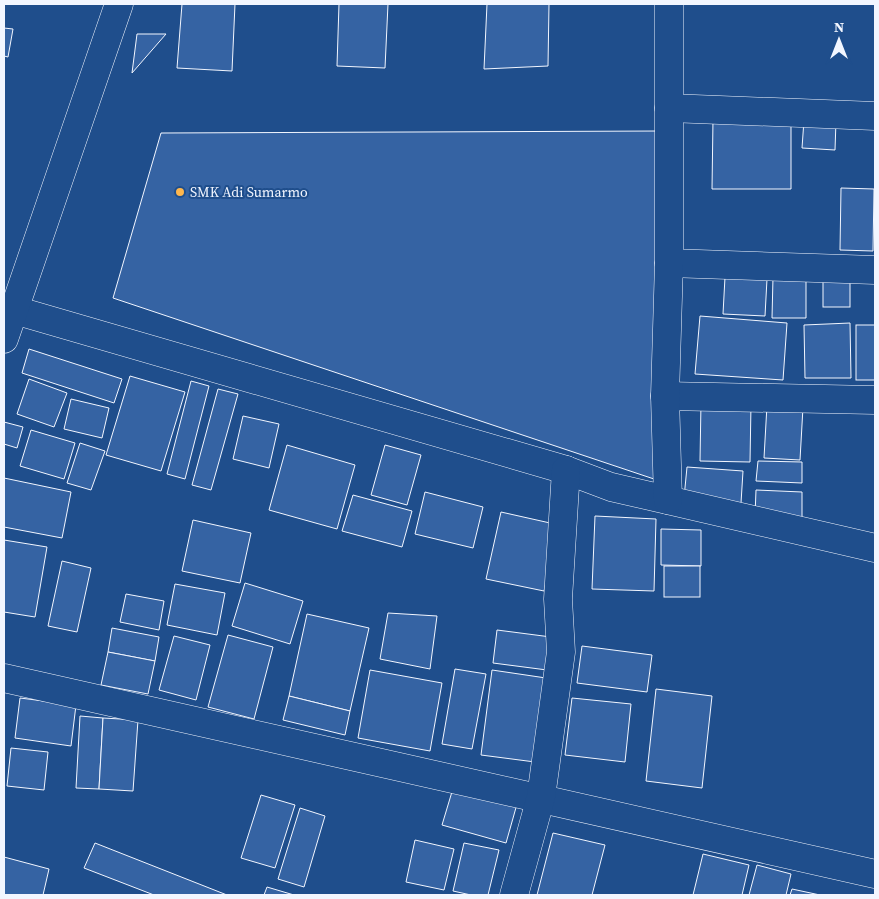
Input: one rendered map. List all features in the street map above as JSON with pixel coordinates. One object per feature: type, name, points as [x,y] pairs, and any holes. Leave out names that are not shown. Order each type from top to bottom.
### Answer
[{"type":"street","points":[[4,339],[9,308],[119,4]]},
{"type":"street","points":[[668,500],[665,396],[668,262],[669,4]]},
{"type":"street","points":[[669,108],[875,116]]},
{"type":"street","points":[[668,262],[875,270]]},
{"type":"street","points":[[9,308],[566,470],[611,487],[875,548]]},
{"type":"street","points":[[665,396],[875,400]]},
{"type":"street","points":[[514,895],[541,797],[561,652],[558,599],[566,470]]},
{"type":"street","points":[[4,678],[541,797],[875,874]]},
{"type":"building","points":[[182,4],[235,4],[232,71],[177,68]]},
{"type":"building","points":[[339,4],[388,4],[385,68],[337,66]]},
{"type":"building","points":[[487,4],[549,4],[548,66],[484,69]]},
{"type":"building","points":[[4,28],[13,29],[8,57],[4,56]]},
{"type":"building","points":[[137,34],[166,34],[132,73]]},
{"type":"building","points":[[713,119],[791,120],[791,189],[712,189]]},
{"type":"building","points":[[804,120],[836,121],[835,150],[802,148]]},
{"type":"building","points":[[659,131],[654,479],[113,298],[161,133]]},
{"type":"building","points":[[841,188],[874,189],[873,251],[840,250]]},
{"type":"building","points":[[725,277],[767,279],[765,316],[723,314]]},
{"type":"building","points":[[773,277],[806,278],[806,318],[772,318]]},
{"type":"building","points":[[823,277],[850,277],[850,307],[823,307]]},
{"type":"building","points":[[700,316],[787,323],[783,380],[695,374]]},
{"type":"building","points":[[850,323],[851,378],[805,378],[804,325]]},
{"type":"building","points":[[856,325],[875,325],[875,380],[856,380]]},
{"type":"building","points":[[29,349],[122,379],[114,403],[22,373]]},
{"type":"building","points":[[130,376],[185,392],[161,471],[106,455]]},
{"type":"building","points":[[29,379],[67,393],[54,427],[17,414]]},
{"type":"building","points":[[191,381],[209,386],[185,479],[167,474]]},
{"type":"building","points":[[218,389],[238,394],[211,490],[192,485]]},
{"type":"building","points":[[71,399],[109,408],[102,438],[64,429]]},
{"type":"building","points":[[701,402],[751,404],[750,462],[700,461]]},
{"type":"building","points":[[767,405],[803,407],[800,460],[764,458]]},
{"type":"building","points":[[243,416],[279,424],[269,468],[233,459]]},
{"type":"building","points":[[4,422],[23,427],[17,448],[4,444]]},
{"type":"building","points":[[31,430],[75,443],[64,479],[20,466]]},
{"type":"building","points":[[80,443],[105,451],[91,490],[67,483]]},
{"type":"building","points":[[287,445],[355,465],[337,529],[269,510]]},
{"type":"building","points":[[385,445],[421,455],[407,505],[371,495]]},
{"type":"building","points":[[758,461],[802,462],[802,483],[756,481]]},
{"type":"building","points":[[687,467],[743,471],[741,503],[684,498]]},
{"type":"building","points":[[4,478],[71,492],[62,538],[4,527]]},
{"type":"building","points":[[756,490],[802,492],[802,517],[755,516]]},
{"type":"building","points":[[425,492],[483,507],[473,548],[415,534]]},
{"type":"building","points":[[353,495],[412,511],[402,547],[342,531]]},
{"type":"building","points":[[501,512],[559,525],[544,591],[486,579]]},
{"type":"building","points":[[595,516],[656,519],[654,591],[592,589]]},
{"type":"building","points":[[193,520],[251,533],[240,583],[182,571]]},
{"type":"building","points":[[661,529],[701,530],[701,566],[661,565]]},
{"type":"building","points":[[4,540],[47,547],[35,617],[4,612]]},
{"type":"building","points":[[62,561],[91,568],[77,632],[48,626]]},
{"type":"building","points":[[664,566],[700,566],[700,597],[664,597]]},
{"type":"building","points":[[245,583],[303,601],[290,644],[232,626]]},
{"type":"building","points":[[175,584],[225,593],[217,635],[167,625]]},
{"type":"building","points":[[126,594],[164,601],[159,630],[120,622]]},
{"type":"building","points":[[388,613],[437,616],[430,669],[380,659]]},
{"type":"building","points":[[307,614],[369,628],[350,711],[289,696]]},
{"type":"building","points":[[112,628],[159,637],[155,661],[108,652]]},
{"type":"building","points":[[497,630],[551,637],[547,670],[493,663]]},
{"type":"building","points":[[228,635],[273,647],[254,719],[208,707]]},
{"type":"building","points":[[174,636],[210,645],[196,700],[159,690]]},
{"type":"building","points":[[582,646],[652,655],[647,692],[577,683]]},
{"type":"building","points":[[108,652],[155,661],[148,694],[101,685]]},
{"type":"building","points":[[455,669],[486,674],[472,749],[442,744]]},
{"type":"building","points":[[370,670],[442,683],[430,751],[358,738]]},
{"type":"building","points":[[492,670],[546,678],[535,762],[481,755]]},
{"type":"building","points":[[656,689],[712,696],[702,788],[646,781]]},
{"type":"building","points":[[289,696],[350,711],[345,735],[283,720]]},
{"type":"building","points":[[20,698],[76,705],[71,746],[15,738]]},
{"type":"building","points":[[572,698],[631,704],[625,762],[565,755]]},
{"type":"building","points":[[80,716],[103,718],[99,789],[76,788]]},
{"type":"building","points":[[103,718],[138,720],[133,791],[99,789]]},
{"type":"building","points":[[11,748],[48,752],[44,790],[7,786]]},
{"type":"building","points":[[454,785],[517,804],[506,843],[442,825]]},
{"type":"building","points":[[261,795],[295,805],[275,868],[241,858]]},
{"type":"building","points":[[300,808],[325,816],[304,887],[278,879]]},
{"type":"building","points":[[553,833],[605,845],[592,895],[537,895]]},
{"type":"building","points":[[415,840],[454,849],[444,890],[406,882]]},
{"type":"building","points":[[95,843],[227,895],[154,895],[84,868]]},
{"type":"building","points":[[464,843],[499,850],[488,895],[471,895],[453,891]]},
{"type":"building","points":[[703,854],[749,865],[742,895],[693,895]]},
{"type":"building","points":[[4,857],[49,869],[43,895],[4,895]]},
{"type":"building","points":[[757,865],[791,874],[786,895],[749,895]]},
{"type":"building","points":[[267,887],[294,895],[264,895]]},
{"type":"building","points":[[792,889],[820,895],[790,895]]},
{"type":"place","name":"SMK Adi Sumarmo","points":[[180,192]]}]
